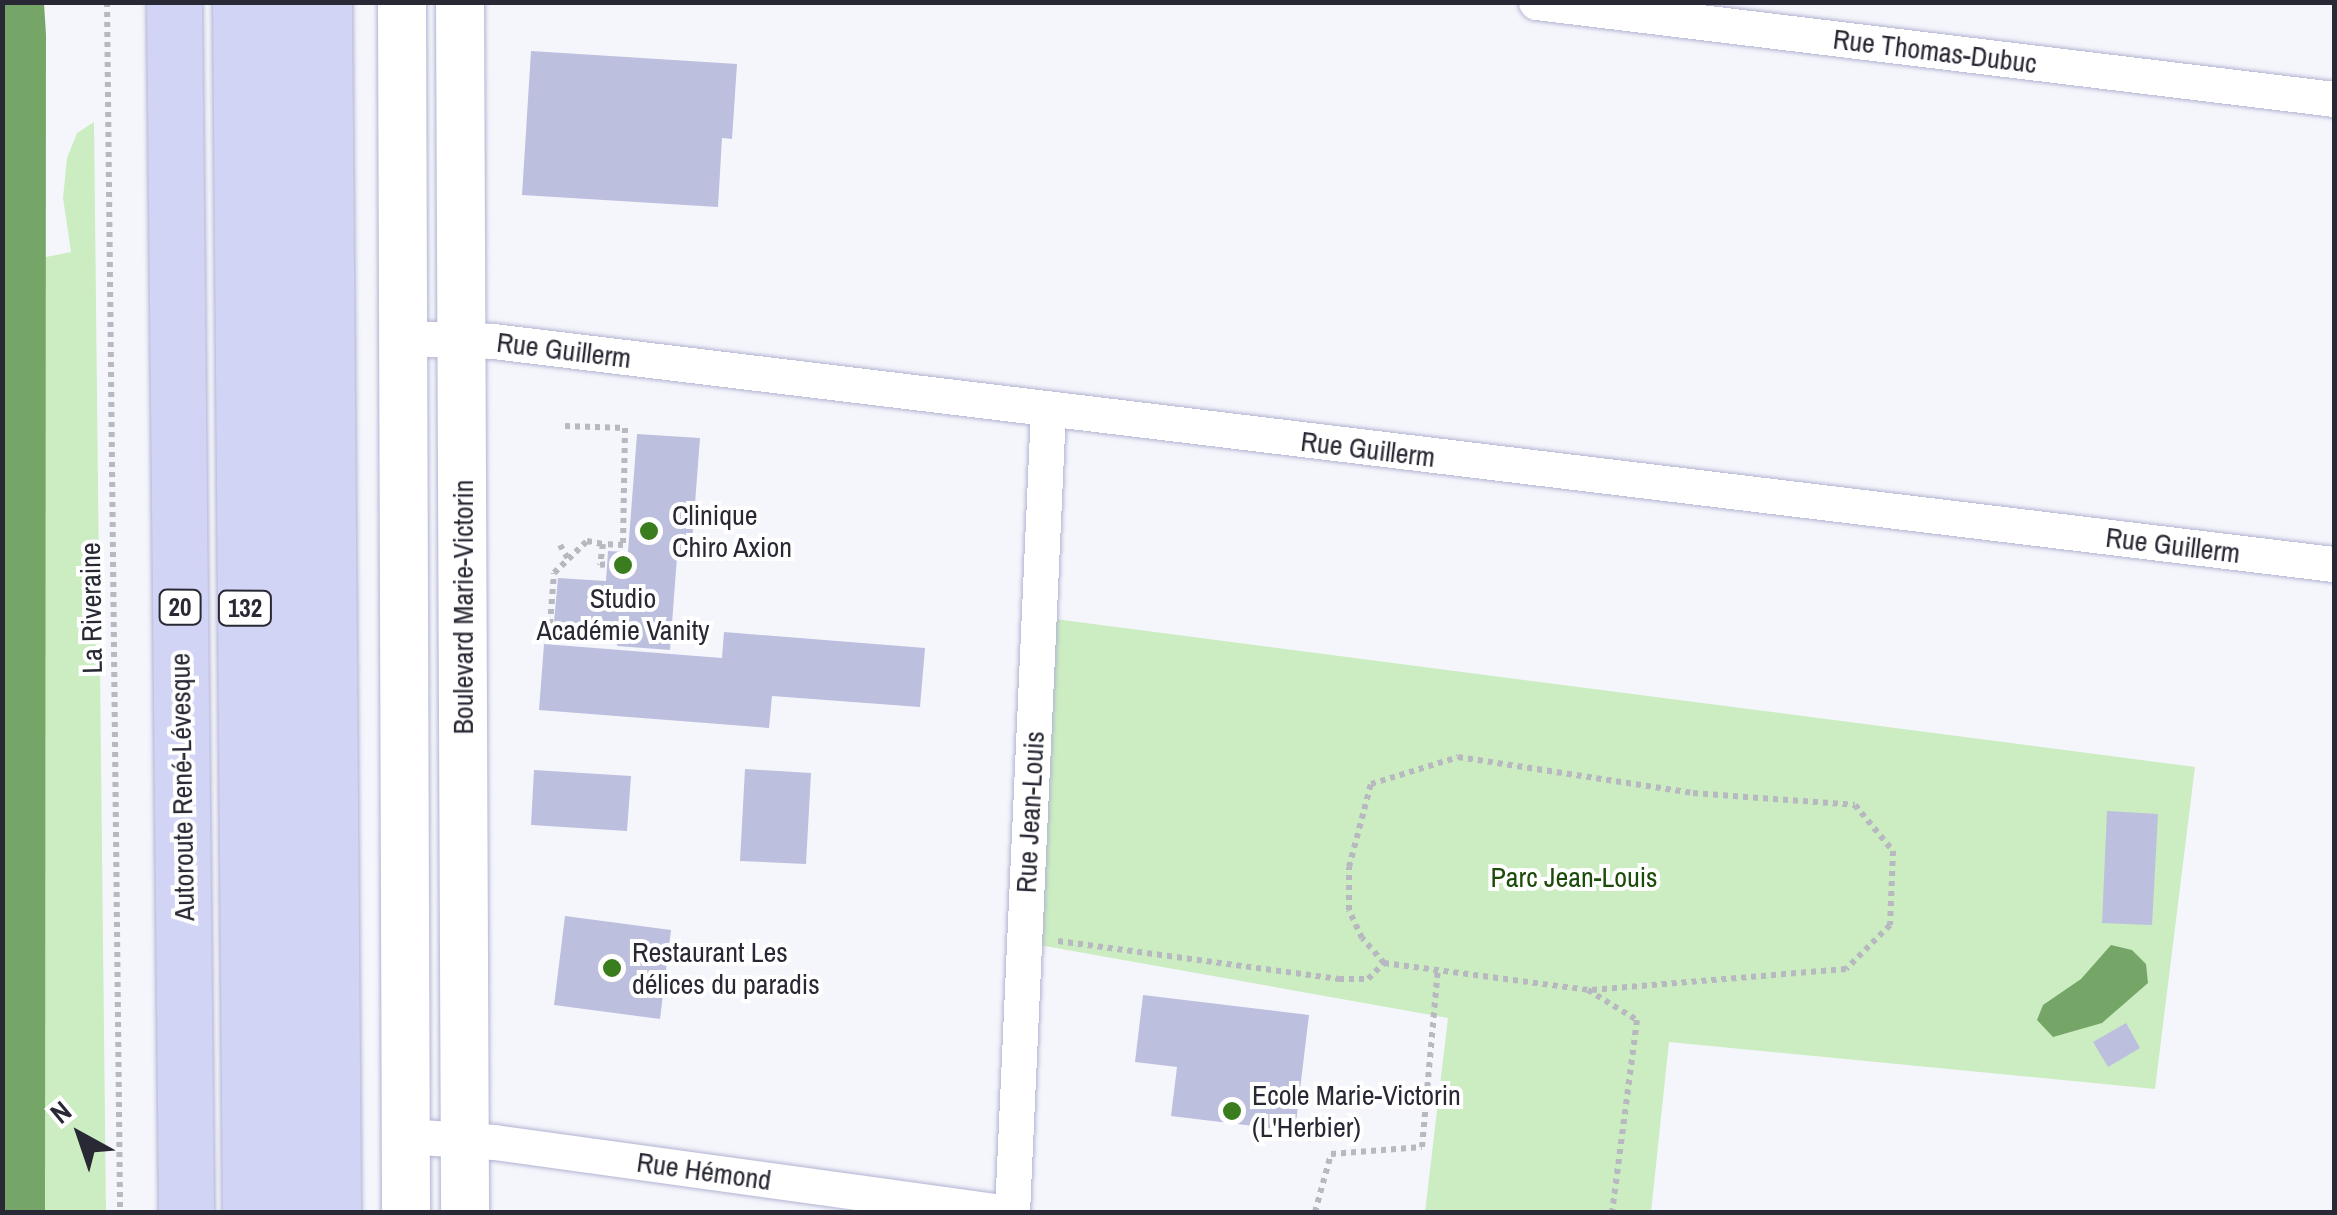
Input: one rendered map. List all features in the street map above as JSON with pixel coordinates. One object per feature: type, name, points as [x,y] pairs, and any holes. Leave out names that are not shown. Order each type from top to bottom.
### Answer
[{"type":"highway","name":"Autoroute René-Lévesque","points":[[174,2],[186,1212]]},
{"type":"highway","name":"132","points":[[240,2],[250,1212]]},
{"type":"highway","points":[[282,2],[294,1212]]},
{"type":"highway","points":[[324,2],[333,1212]]},
{"type":"street","points":[[402,2],[406,1212]]},
{"type":"street","name":"Boulevard Marie-Victorin","points":[[460,2],[465,1212]]},
{"type":"street","name":"Rue Thomas-Dubuc","points":[[1536,2],[2334,100]]},
{"type":"street","name":"Rue Guillerm","points":[[402,338],[462,339],[2334,564]]},
{"type":"street","name":"Rue Jean-Louis","points":[[1012,1212],[1048,410]]},
{"type":"street","name":"Rue Hémond","points":[[406,1136],[465,1140],[1002,1212]]},
{"type":"path","name":"La Riveraine","points":[[107,2],[120,1212]]},
{"type":"path","points":[[550,624],[554,573],[588,541],[623,545],[625,428],[565,426]]},
{"type":"path","points":[[603,544],[600,564],[607,564]]},
{"type":"path","points":[[560,546],[568,559]]},
{"type":"path","points":[[1458,757],[1692,793],[1855,805],[1894,851],[1890,925],[1846,970],[1588,990],[1384,963],[1362,938],[1349,910],[1349,867],[1371,784],[1458,757]]},
{"type":"path","points":[[1040,938],[1339,979],[1368,979],[1384,963]]},
{"type":"path","points":[[1314,1212],[1330,1154],[1422,1147],[1438,968]]},
{"type":"path","points":[[1588,990],[1636,1020],[1612,1212]]},
{"type":"green space","points":[[94,122],[106,1212],[45,1212],[41,258],[71,252],[63,198],[67,158],[77,133]]},
{"type":"green space","name":"Parc Jean-Louis","points":[[1055,619],[2195,767],[2155,1089],[1669,1042],[1651,1212],[1425,1212],[1448,1018],[1039,945]]},
{"type":"shaded area","points":[[2,3],[44,3],[46,35],[45,1212],[2,1212]]},
{"type":"shaded area","points":[[2111,945],[2132,950],[2146,964],[2148,983],[2102,1023],[2053,1037],[2037,1020],[2043,1005],[2081,979]]},
{"type":"building","points":[[531,51],[737,64],[732,139],[722,138],[718,207],[522,195]]},
{"type":"building","points":[[637,434],[700,438],[691,557],[677,557],[670,650],[617,646],[618,637],[594,635],[595,625],[554,622],[558,578],[606,581],[608,551],[628,552]]},
{"type":"building","points":[[724,632],[925,648],[920,707],[772,696],[769,728],[539,710],[544,644],[722,658]]},
{"type":"building","points":[[745,769],[811,773],[806,864],[740,861]]},
{"type":"building","points":[[534,770],[631,776],[627,831],[531,825]]},
{"type":"building","points":[[2107,811],[2158,814],[2152,925],[2102,923]]},
{"type":"building","name":"Restaurant Les délices du paradis","points":[[565,916],[671,930],[660,1019],[554,1005]]},
{"type":"building","points":[[1143,995],[1309,1015],[1295,1131],[1171,1116],[1177,1067],[1135,1062]]},
{"type":"building","points":[[2126,1023],[2140,1048],[2108,1067],[2093,1042]]},
{"type":"place","name":"Clinique Chiro Axion","points":[[649,531]]},
{"type":"place","name":"Studio Académie Vanity","points":[[623,565]]},
{"type":"place","name":"Restaurant Les délices du paradis","points":[[612,968]]},
{"type":"place","name":"Ecole Marie-Victorin (L'Herbier)","points":[[1232,1111]]}]
